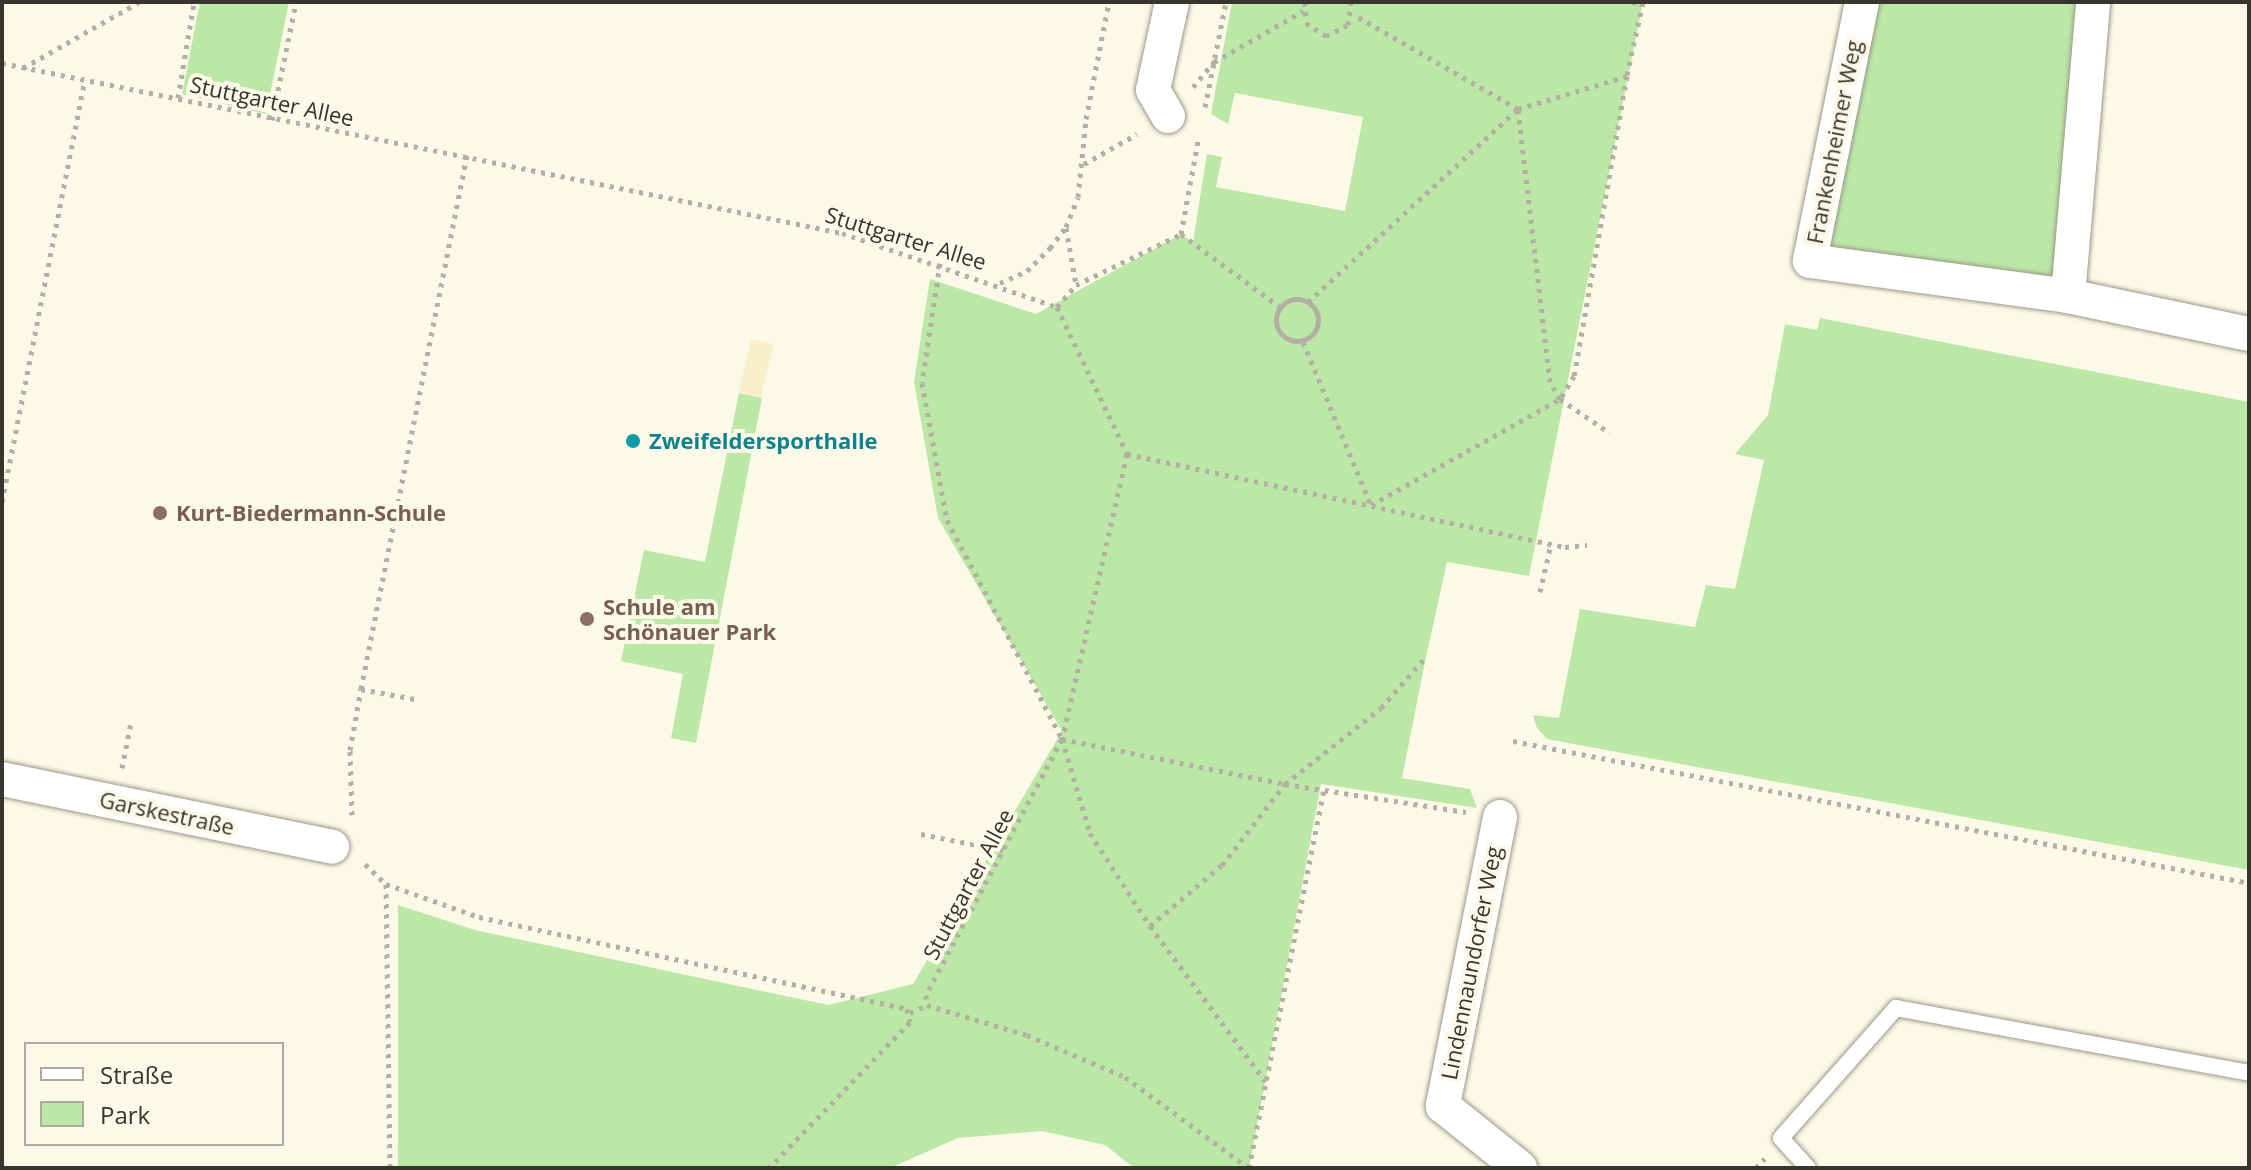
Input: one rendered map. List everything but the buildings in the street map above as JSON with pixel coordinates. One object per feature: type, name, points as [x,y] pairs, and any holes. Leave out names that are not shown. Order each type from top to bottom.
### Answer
[{"type":"street","points":[[1168,116],[1153,90],[1172,2]]},
{"type":"street","name":"Frankenheimer Weg","points":[[1862,2],[1810,261],[2068,296],[2249,334]]},
{"type":"street","points":[[2068,296],[2093,2]]},
{"type":"street","name":"Garskestraße","points":[[2,779],[346,842]]},
{"type":"street","name":"Lindennaundorfer Weg","points":[[1500,817],[1443,1106],[1520,1168]]},
{"type":"lane","points":[[1808,1168],[1781,1138],[1896,1008],[2249,1073]]},
{"type":"path","points":[[23,68],[139,2]]},
{"type":"path","points":[[178,98],[194,2]]},
{"type":"path","points":[[272,120],[296,2]]},
{"type":"path","points":[[999,283],[1027,271],[1066,227],[1084,164],[1086,119],[1109,2]]},
{"type":"path","points":[[1305,2],[1303,11],[1315,32],[1326,36],[1339,34],[1353,14],[1351,2]]},
{"type":"path","points":[[1371,505],[1560,399],[1574,376],[1627,76],[1643,3],[1632,2]]},
{"type":"path","points":[[1214,62],[1303,11]]},
{"type":"path","points":[[1353,14],[1518,109]]},
{"type":"path","name":"Stuttgarter Allee","points":[[2,63],[842,233],[999,283],[1057,307]]},
{"type":"path","points":[[1303,342],[1283,337],[1277,328],[1280,307],[1288,300],[1308,302],[1518,109],[1627,76]]},
{"type":"path","points":[[2,502],[85,80]]},
{"type":"path","points":[[1518,109],[1550,382],[1560,399],[1610,433]]},
{"type":"path","points":[[1084,164],[1168,116]]},
{"type":"path","points":[[467,155],[350,750],[346,842],[386,884],[479,917],[904,1007],[910,1013],[910,1022],[769,1168]]},
{"type":"path","points":[[1066,227],[1076,285]]},
{"type":"path","points":[[1280,307],[1181,234],[1076,285],[1057,307],[1127,454],[1551,544],[1587,545]]},
{"type":"path","points":[[940,263],[922,383],[947,520],[1062,739],[1090,833],[1150,926],[1266,1083]]},
{"type":"path","points":[[1303,342],[1318,328],[1319,318],[1308,302]]},
{"type":"path","points":[[1303,342],[1371,505]]},
{"type":"path","name":"Stuttgarter Allee","points":[[927,1005],[926,995],[1007,851],[1062,739],[1127,454]]},
{"type":"path","points":[[1540,592],[1551,544]]},
{"type":"path","points":[[1150,926],[1222,865],[1285,784],[1381,708],[1426,657]]},
{"type":"path","points":[[361,689],[415,699]]},
{"type":"path","points":[[116,802],[131,722]]},
{"type":"path","points":[[1062,739],[1285,784],[1500,817]]},
{"type":"path","points":[[1513,741],[2249,883]]},
{"type":"path","points":[[910,1013],[927,1005],[1027,1035],[1125,1077],[1249,1168],[1324,790]]},
{"type":"path","points":[[921,834],[1007,851]]},
{"type":"path","points":[[386,884],[390,1168]]},
{"type":"green space","points":[[200,2],[289,2],[266,114],[182,94]]},
{"type":"green space","points":[[1232,2],[1643,2],[1529,576],[1447,562],[1426,657],[1402,778],[1470,789],[1477,808],[1321,784],[1249,1168],[1134,1168],[1105,1145],[1042,1131],[958,1138],[890,1168],[398,1168],[398,905],[475,930],[828,1005],[913,984],[1062,731],[938,518],[914,382],[930,279],[1036,314],[1181,234],[1193,242],[1207,154],[1222,157],[1216,187],[1345,211],[1363,117],[1235,93],[1228,124],[1211,114]]},
{"type":"green space","points":[[1862,2],[2093,2],[2068,296],[1810,261]]},
{"type":"green space","points":[[1820,318],[2249,402],[2249,870],[1547,739],[1537,728],[1533,715],[1559,718],[1580,609],[1695,627],[1706,585],[1735,589],[1764,460],[1735,454],[1768,415],[1785,324],[1817,330]]},
{"type":"green space","points":[[739,393],[762,398],[696,743],[671,738],[683,674],[621,661],[644,550],[705,562]]},
{"type":"sand","points":[[751,339],[773,344],[761,398],[739,393]]},
{"type":"place","name":"Zweifeldersporthalle","points":[[633,441]]},
{"type":"place","name":"Kurt-Biedermann-Schule","points":[[160,513]]},
{"type":"place","name":"Schule am Schönauer Park","points":[[587,619]]}]
